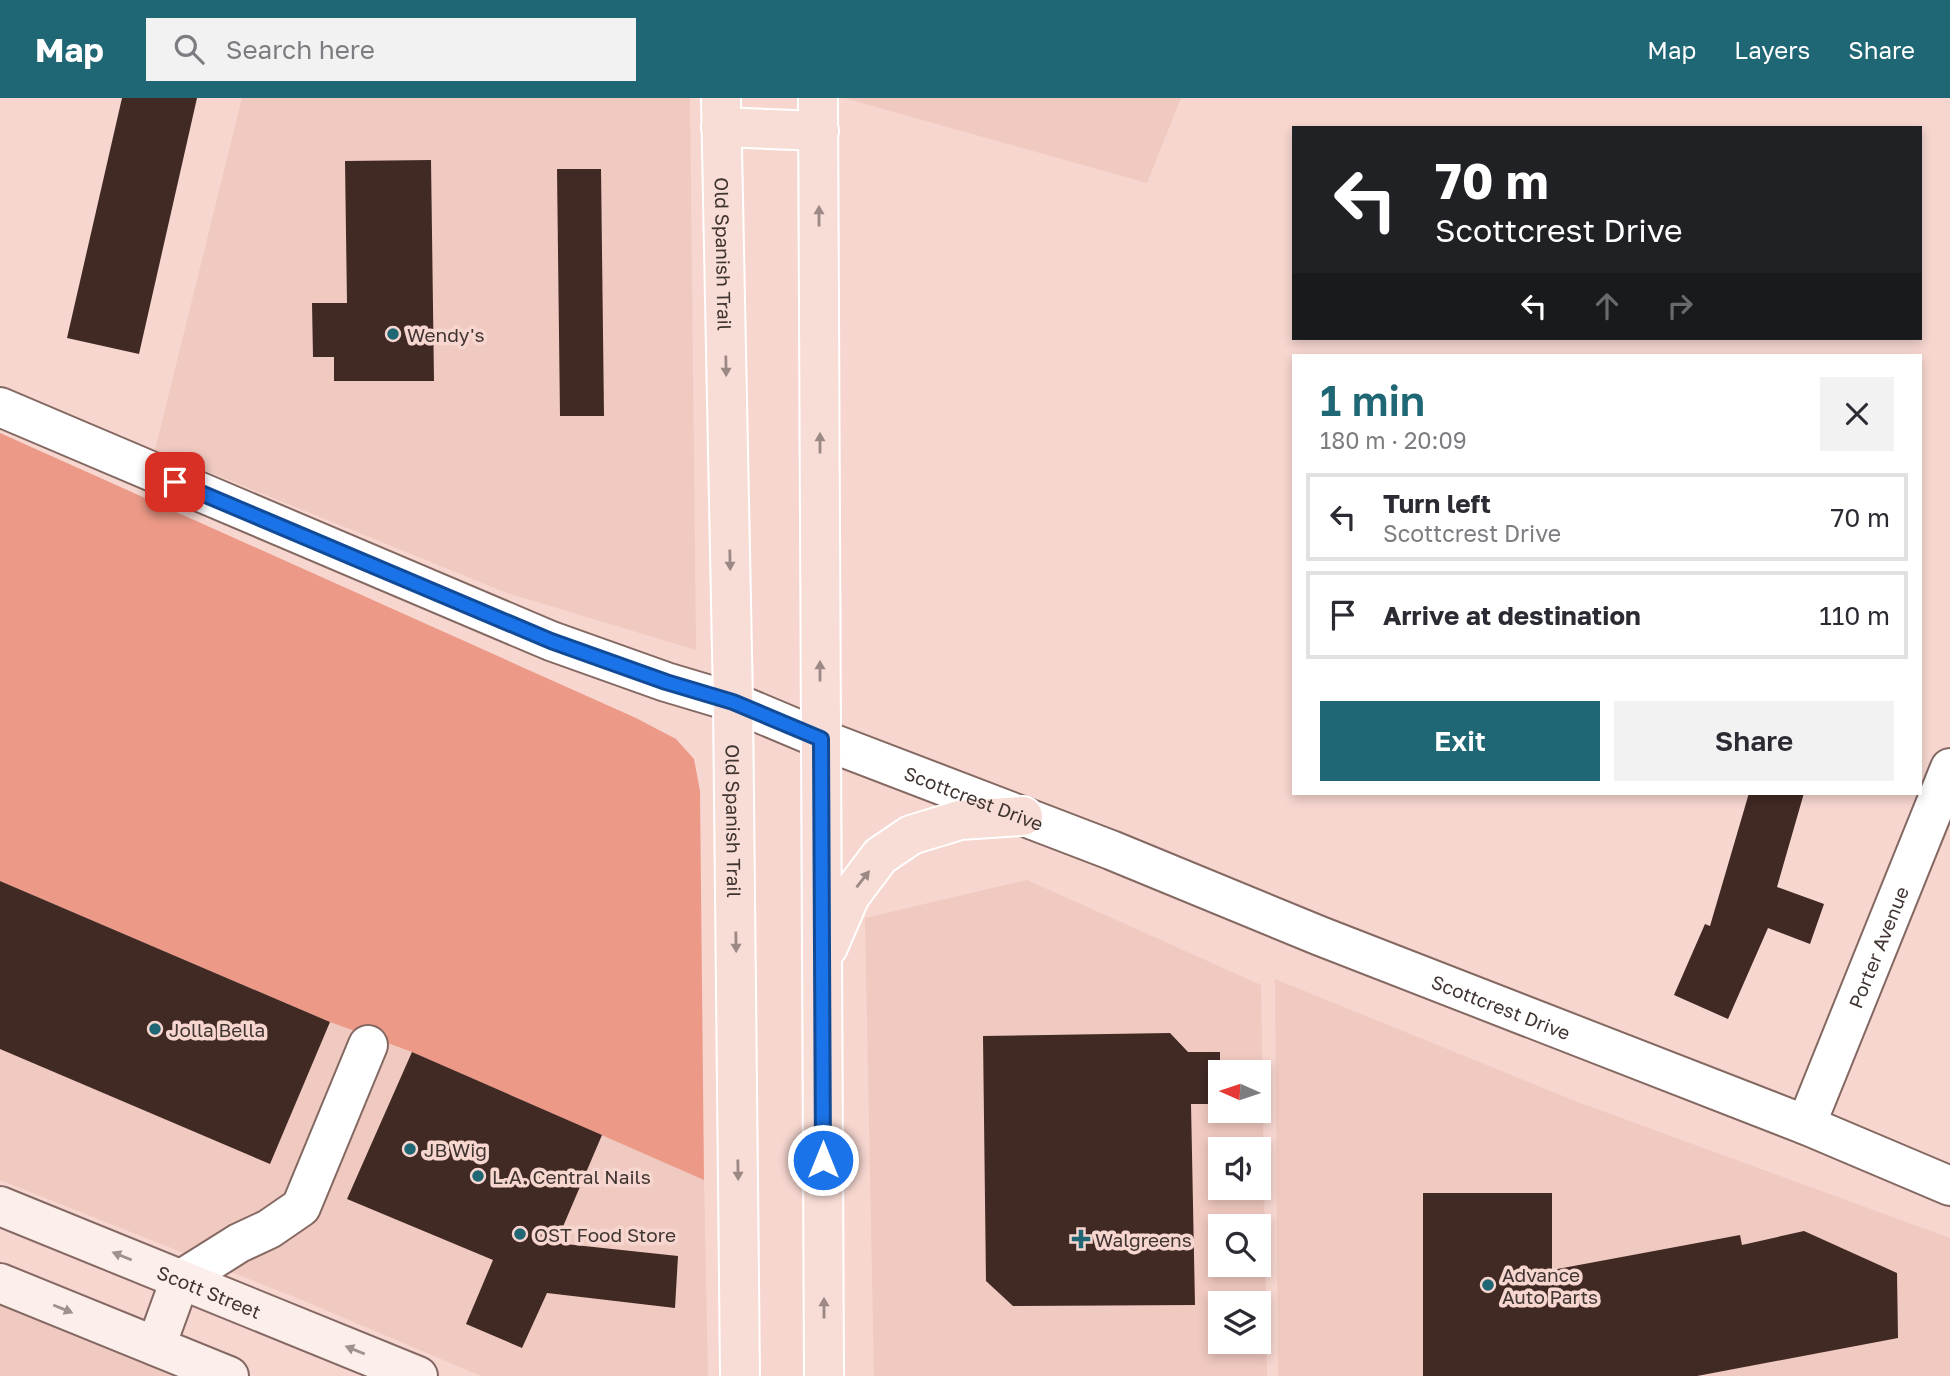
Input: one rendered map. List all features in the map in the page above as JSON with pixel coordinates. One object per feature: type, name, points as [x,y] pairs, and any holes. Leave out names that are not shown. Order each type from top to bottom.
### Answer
[{"type":"main road","points":[[721,112],[818,115],[824,1376]]},
{"type":"main road","name":"Old Spanish Trail","points":[[721,112],[733,702],[740,1376]]},
{"type":"main road","points":[[822,962],[850,896],[880,856],[911,835],[960,820],[1023,816]]},
{"type":"main road","name":"Scott Street","points":[[0,1206],[418,1376]]},
{"type":"main road","points":[[156,1346],[180,1280]]},
{"type":"main road","points":[[0,1283],[229,1376]]},
{"type":"street","name":"Scottcrest Drive","points":[[0,407],[551,641],[666,682],[733,702],[1320,936],[1805,1125],[1950,1186]]},
{"type":"street","name":"Porter Avenue","points":[[1805,1125],[1950,768]]},
{"type":"street","points":[[180,1280],[239,1243],[269,1229],[301,1206],[368,1045]]},
{"type":"shaded area","points":[[242,98],[690,98],[696,650],[507,593],[155,450]]},
{"type":"shaded area","points":[[844,98],[1181,98],[1147,183]]},
{"type":"shaded area","points":[[0,433],[636,718],[676,739],[694,759],[700,791],[704,1180],[412,1052],[330,1022],[0,881]]},
{"type":"shaded area","points":[[1027,880],[1261,985],[1262,1060],[1208,1060],[1208,1124],[1263,1124],[1263,1137],[1208,1137],[1208,1200],[1264,1200],[1265,1214],[1208,1214],[1208,1277],[1265,1277],[1266,1291],[1208,1291],[1208,1354],[1267,1354],[1267,1376],[874,1376],[865,918]]},
{"type":"shaded area","points":[[0,881],[330,1022],[412,1052],[704,1180],[708,1376],[481,1376],[302,1300],[0,1180]]},
{"type":"shaded area","points":[[1275,979],[1575,1101],[1950,1238],[1950,1376],[1278,1376]]},
{"type":"shaded area","points":[[0,1306],[173,1376],[0,1376]]},
{"type":"building","points":[[122,98],[197,98],[139,354],[67,338]]},
{"type":"building","points":[[431,160],[434,381],[334,381],[334,357],[313,357],[312,303],[347,303],[345,161]]},
{"type":"building","points":[[557,169],[601,169],[604,416],[560,416]]},
{"type":"building","points":[[1748,795],[1803,795],[1777,887],[1824,904],[1810,944],[1768,928],[1728,1019],[1674,995],[1705,924],[1710,926]]},
{"type":"building","points":[[0,881],[330,1022],[270,1164],[0,1049]]},
{"type":"building","name":"Walgreens","points":[[1170,1033],[1188,1052],[1220,1052],[1220,1060],[1208,1060],[1208,1104],[1191,1104],[1195,1305],[1013,1306],[986,1281],[983,1036]]},
{"type":"building","points":[[412,1052],[602,1135],[556,1243],[678,1256],[675,1308],[547,1293],[522,1348],[466,1324],[493,1260],[347,1199]]},
{"type":"building","points":[[1423,1193],[1552,1193],[1552,1270],[1740,1235],[1742,1245],[1804,1231],[1897,1273],[1898,1338],[1697,1376],[1423,1376]]},
{"type":"place","name":"Wendy's","points":[[393,334]]},
{"type":"place","name":"Jolla Bella","points":[[155,1029]]},
{"type":"place","name":"JB Wig","points":[[410,1149]]},
{"type":"place","name":"L.A. Central Nails","points":[[478,1176]]},
{"type":"place","name":"OST Food Store","points":[[520,1234]]},
{"type":"place","name":"Walgreens","points":[[1081,1239]]},
{"type":"place","name":"Advance Auto Parts","points":[[1488,1285]]},
{"type":"route","points":[[175,482],[551,641],[666,682],[733,702],[821,739],[823,1160]]}]
